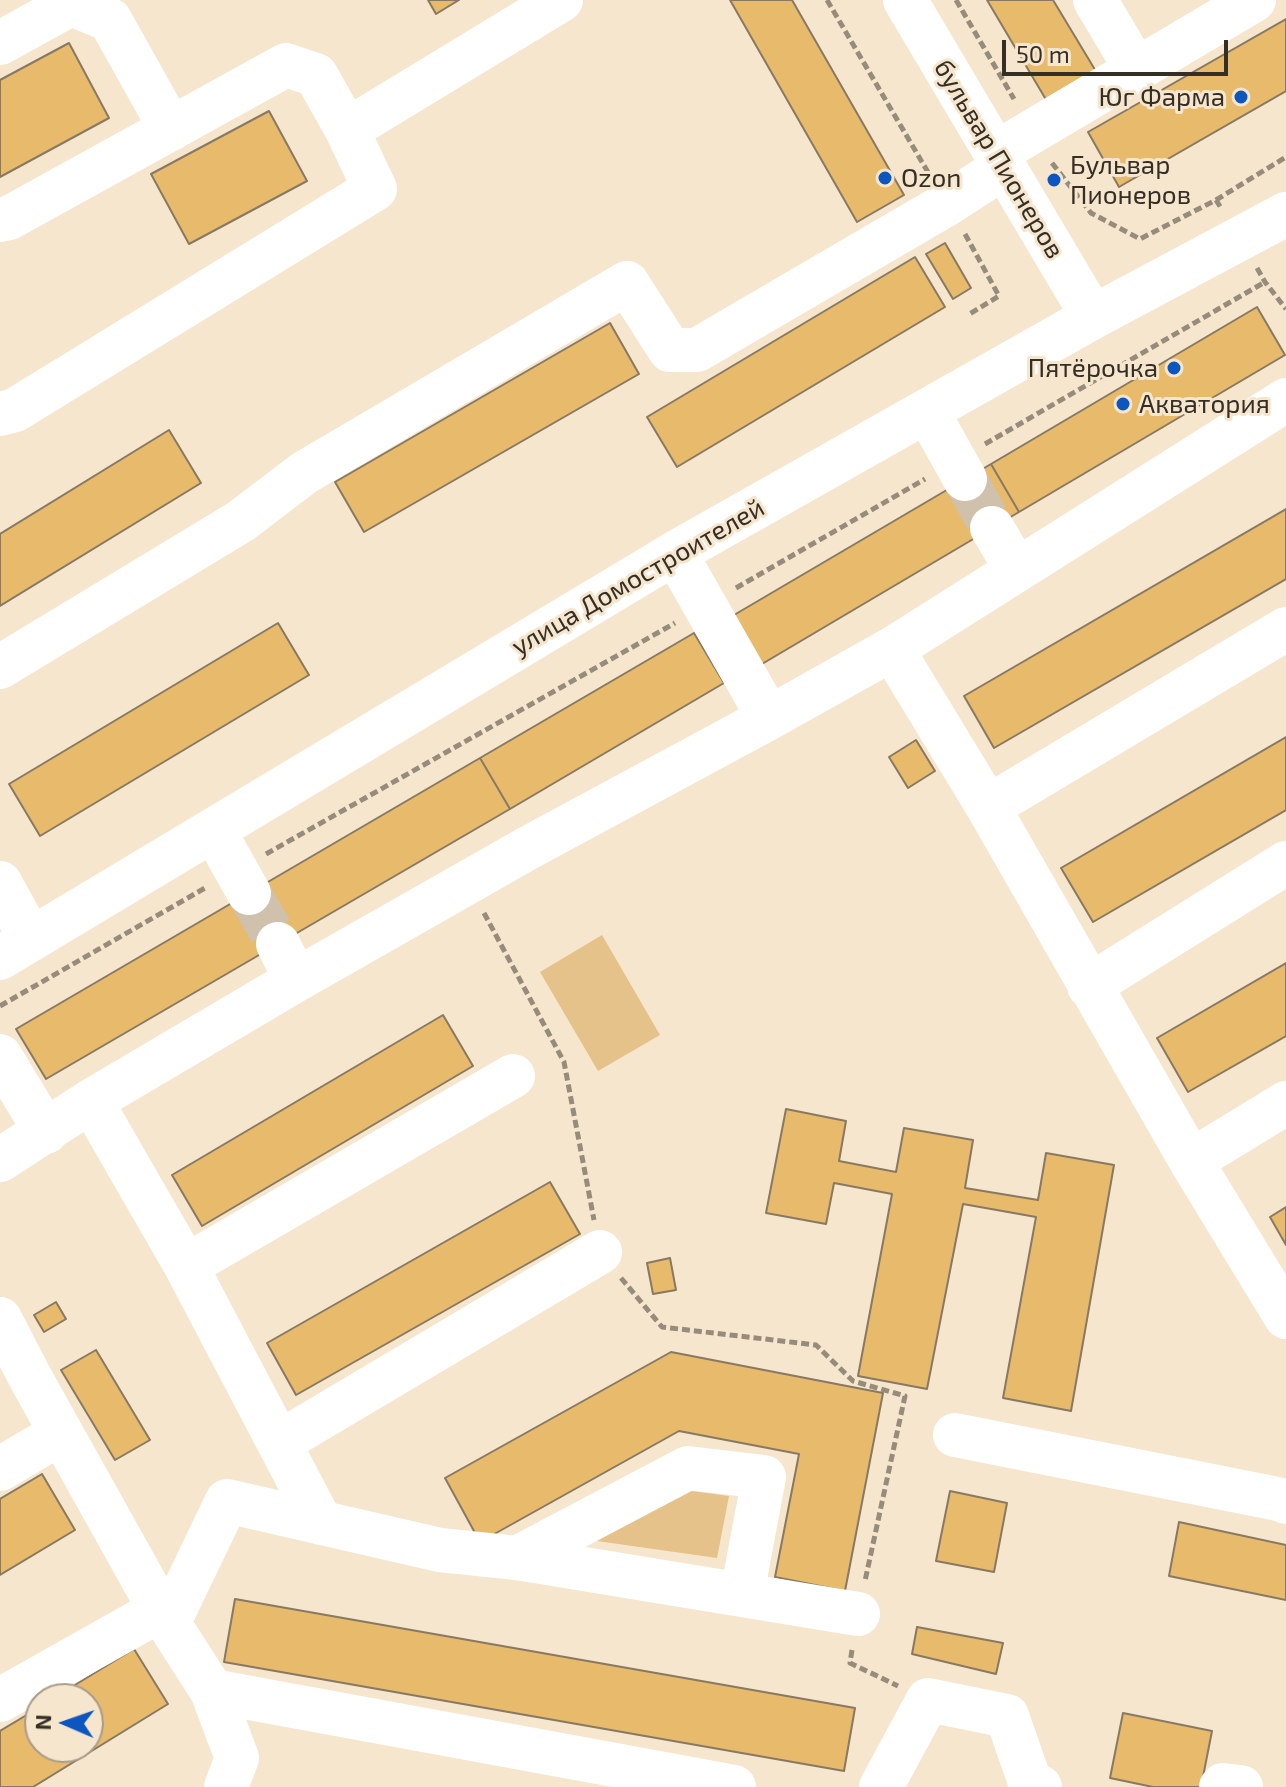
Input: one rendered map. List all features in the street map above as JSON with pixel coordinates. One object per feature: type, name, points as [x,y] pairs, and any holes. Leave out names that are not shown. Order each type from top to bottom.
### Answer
[{"type":"street","points":[[347,130],[561,0]]},
{"type":"street","name":"бульвар Пионеров","points":[[905,0],[1093,317]]},
{"type":"street","points":[[1095,0],[1136,69]]},
{"type":"street","points":[[0,667],[241,521],[304,473],[627,283],[670,350],[697,350],[947,204],[1032,130],[1254,0]]},
{"type":"street","points":[[0,43],[75,2],[110,20],[171,129]]},
{"type":"street","points":[[0,220],[9,218],[286,65],[316,75],[375,189],[15,410],[0,414]]},
{"type":"street","name":"улица Домостроителей","points":[[16,948],[675,553],[1093,317],[1286,214]]},
{"type":"street","points":[[0,1160],[91,1101],[287,962],[468,882],[892,649],[1286,400]]},
{"type":"street","points":[[927,411],[960,470]]},
{"type":"street","points":[[992,528],[1017,570]]},
{"type":"street","points":[[675,553],[769,718]]},
{"type":"street","points":[[988,807],[1286,629]]},
{"type":"street","points":[[892,649],[988,807],[1191,1161],[1286,1317]]},
{"type":"street","points":[[214,831],[243,882]]},
{"type":"street","points":[[1089,986],[1286,863]]},
{"type":"street","points":[[0,883],[16,948]]},
{"type":"street","points":[[0,1056],[46,1132]]},
{"type":"street","points":[[186,1266],[513,1076]]},
{"type":"street","points":[[91,1101],[186,1266],[321,1523]]},
{"type":"street","points":[[1191,1161],[1286,1103]]},
{"type":"street","points":[[280,1442],[600,1252]]},
{"type":"street","points":[[0,1319],[15,1388],[61,1433],[164,1617],[212,1691],[237,1758],[226,1787]]},
{"type":"street","points":[[0,1469],[61,1433]]},
{"type":"street","points":[[955,1435],[1286,1502]]},
{"type":"street","points":[[517,1558],[688,1468],[764,1477],[742,1594]]},
{"type":"street","points":[[0,1700],[164,1617],[227,1501],[440,1550],[517,1558],[858,1614]]},
{"type":"street","points":[[212,1691],[734,1787]]},
{"type":"street","points":[[881,1787],[928,1700],[1007,1716],[1031,1785],[1040,1787]]},
{"type":"street","points":[[1221,1787],[1241,1787]]},
{"type":"path","points":[[827,0],[953,212],[999,296],[968,315]]},
{"type":"path","points":[[956,0],[1049,159],[1091,213],[1140,239],[1216,200],[1286,157]]},
{"type":"path","points":[[1216,200],[1241,237],[1265,282],[1286,309]]},
{"type":"path","points":[[0,1006],[243,882],[705,606],[960,470],[1265,282]]},
{"type":"path","points":[[468,882],[564,1062],[600,1252],[662,1327],[816,1345],[853,1381],[905,1396],[850,1663],[928,1700]]},
{"type":"shaded area","points":[[602,935],[660,1035],[598,1071],[540,972]]},
{"type":"shaded area","points":[[684,1490],[729,1496],[717,1558],[597,1541]]},
{"type":"building","points":[[428,0],[459,0],[436,14]]},
{"type":"building","points":[[730,0],[792,0],[904,195],[857,222]]},
{"type":"building","points":[[987,0],[1053,0],[1097,73],[1048,103]]},
{"type":"building","points":[[1286,19],[1286,91],[1119,187],[1088,132]]},
{"type":"building","points":[[69,43],[109,118],[0,177],[0,80]]},
{"type":"building","points":[[269,111],[307,181],[189,244],[151,174]]},
{"type":"building","points":[[945,243],[971,288],[953,299],[926,254]]},
{"type":"building","points":[[915,257],[945,307],[677,467],[647,417]]},
{"type":"building","points":[[1257,307],[1285,355],[1019,512],[991,464]]},
{"type":"building","points":[[610,323],[639,374],[364,532],[335,482]]},
{"type":"building","points":[[169,430],[201,483],[0,606],[0,534]]},
{"type":"building","points":[[991,464],[1019,512],[762,664],[734,615]]},
{"type":"building","points":[[1286,509],[1286,579],[994,748],[964,696]]},
{"type":"building","points":[[278,623],[309,675],[40,836],[9,784]]},
{"type":"building","points":[[694,633],[724,683],[510,809],[480,758]]},
{"type":"building","points":[[1286,737],[1286,810],[1093,922],[1061,868]]},
{"type":"building","points":[[916,740],[935,771],[908,788],[889,757]]},
{"type":"building","points":[[480,758],[510,809],[278,944],[249,893]]},
{"type":"building","points":[[249,893],[278,944],[46,1079],[16,1029]]},
{"type":"building","points":[[1286,963],[1286,1036],[1188,1092],[1157,1038]]},
{"type":"building","points":[[443,1015],[473,1066],[202,1226],[172,1175]]},
{"type":"building","points":[[786,1109],[846,1121],[839,1161],[896,1172],[904,1128],[973,1140],[965,1188],[1038,1200],[1046,1153],[1114,1165],[1071,1411],[1003,1398],[1036,1217],[963,1204],[927,1389],[858,1376],[892,1194],[834,1183],[826,1224],[766,1213]]},
{"type":"building","points":[[550,1182],[580,1234],[296,1395],[267,1343]]},
{"type":"building","points":[[1286,1207],[1286,1245],[1270,1217]]},
{"type":"building","points":[[670,1258],[676,1290],[653,1294],[647,1263]]},
{"type":"building","points":[[56,1302],[66,1319],[44,1332],[34,1315]]},
{"type":"building","points":[[96,1350],[150,1440],[115,1460],[61,1370]]},
{"type":"building","points":[[671,1352],[883,1393],[845,1591],[775,1577],[799,1454],[679,1431],[480,1542],[445,1478]]},
{"type":"building","points":[[42,1474],[75,1530],[0,1575],[0,1499]]},
{"type":"building","points":[[950,1491],[1007,1503],[994,1572],[936,1561]]},
{"type":"building","points":[[1179,1522],[1286,1545],[1286,1600],[1169,1576]]},
{"type":"building","points":[[235,1599],[855,1708],[844,1771],[224,1662]]},
{"type":"building","points":[[917,1627],[1003,1643],[996,1674],[912,1654]]},
{"type":"building","points":[[134,1649],[168,1704],[104,1743],[104,1683],[78,1683]]},
{"type":"building","points":[[1123,1713],[1212,1731],[1201,1787],[1153,1787],[1110,1778]]},
{"type":"building","points":[[24,1717],[24,1763],[72,1763],[33,1787],[0,1787],[0,1731]]},
{"type":"tunnel","points":[[965,479],[992,528]]},
{"type":"tunnel","points":[[249,893],[278,944]]},
{"type":"place","name":"Юг Фарма","points":[[1241,97]]},
{"type":"place","name":"Ozon","points":[[885,178]]},
{"type":"place","name":"Бульвар Пионеров","points":[[1054,180]]},
{"type":"place","name":"Пятёрочка","points":[[1174,368]]},
{"type":"place","name":"Акватория","points":[[1123,404]]}]
